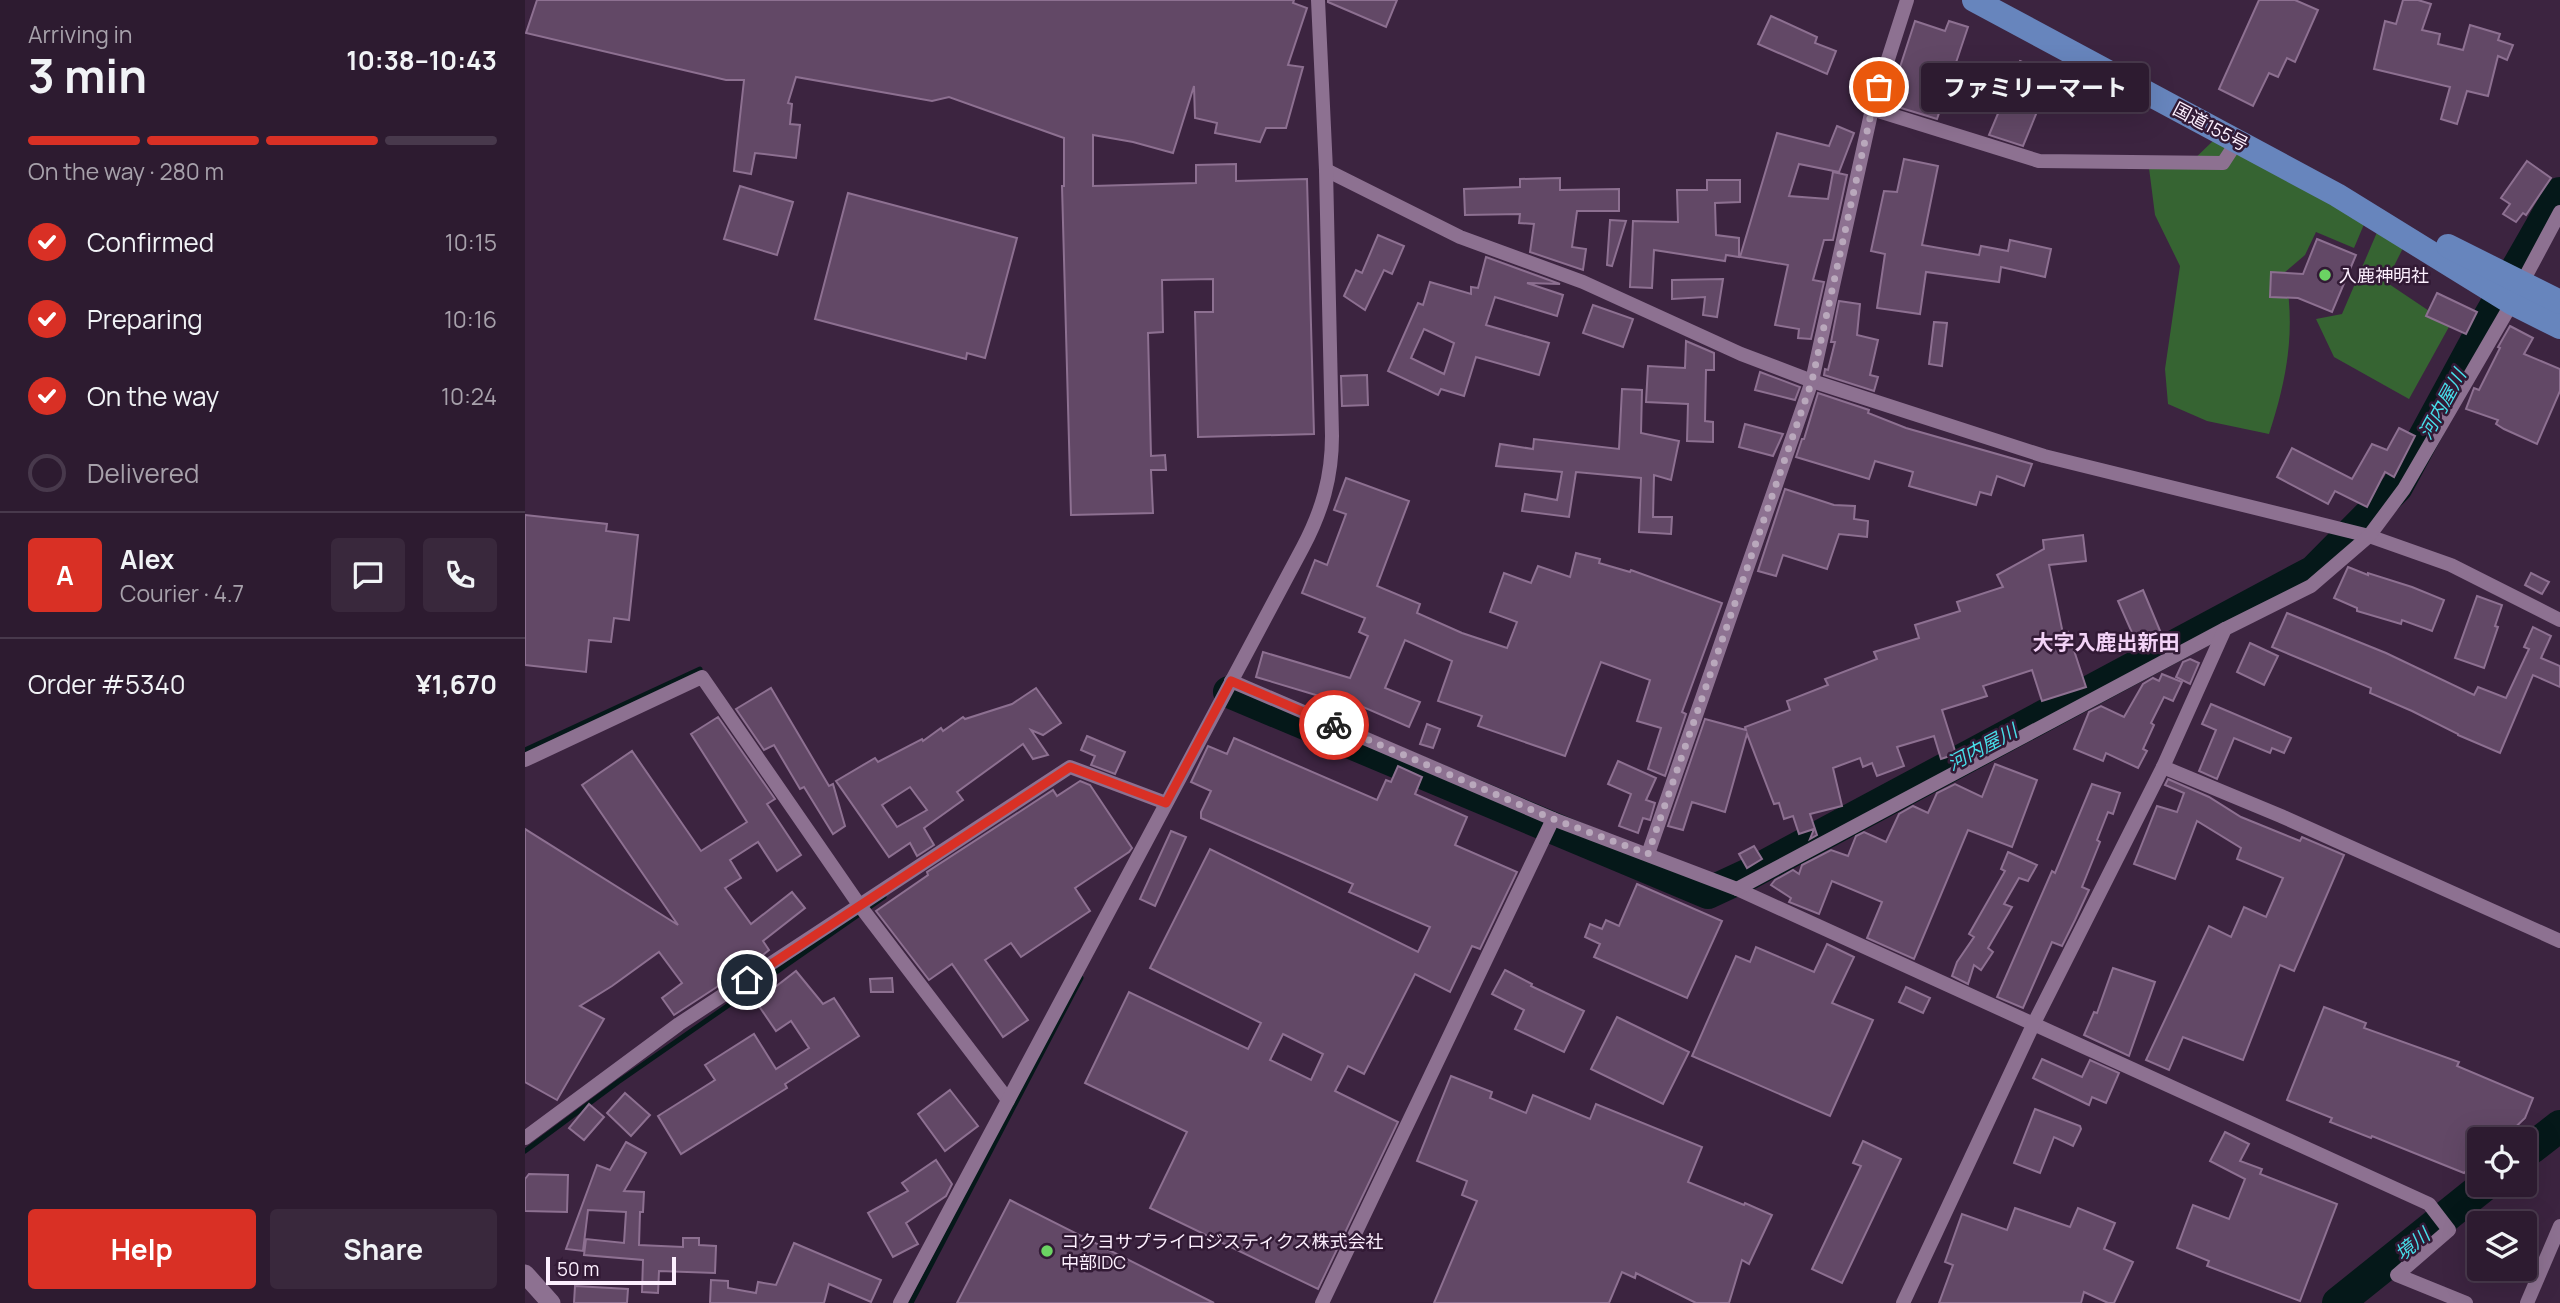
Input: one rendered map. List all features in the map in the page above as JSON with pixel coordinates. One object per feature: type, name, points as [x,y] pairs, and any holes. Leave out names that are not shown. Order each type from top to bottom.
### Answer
[{"type":"highway","name":"国道155号","points":[[1974,0],[2449,255],[2517,293],[2560,327]]},
{"type":"highway","name":"国道155号","points":[[2517,293],[2560,302]]},
{"type":"street","points":[[900,1303],[1314,526],[1324,500],[1330,475],[1332,436],[1326,170],[1318,0]]},
{"type":"street","points":[[1648,854],[1812,381],[1872,109],[1906,0]]},
{"type":"street","points":[[1872,109],[2039,161],[2223,163],[2238,140]]},
{"type":"street","points":[[1326,170],[1460,237],[1583,282],[1741,354],[1812,381],[2044,456],[2369,536],[2451,565],[2560,620]]},
{"type":"street","points":[[1737,889],[2225,629],[2311,586],[2369,536],[2404,489],[2517,293],[2560,212]]},
{"type":"street","points":[[1903,1303],[2034,1023],[2163,767],[2225,629]]},
{"type":"street","points":[[525,760],[702,677],[860,906],[1008,1100]]},
{"type":"street","points":[[1231,681],[1553,819],[1737,889],[2430,1204],[2449,1230],[2397,1275],[2466,1303]]},
{"type":"street","points":[[525,1138],[679,1024],[1070,767],[1166,803]]},
{"type":"street","points":[[2163,767],[2281,816],[2560,941]]},
{"type":"street","points":[[1322,1303],[1553,819]]},
{"type":"street","points":[[2527,1303],[2560,1226]]},
{"type":"street","points":[[525,1274],[551,1303]]},
{"type":"green space","points":[[2215,139],[2365,222],[2354,248],[2316,232],[2305,255],[2285,272],[2290,334],[2281,394],[2269,434],[2207,421],[2168,404],[2165,369],[2180,266],[2155,215],[2149,168],[2188,165]]},
{"type":"green space","points":[[2378,230],[2404,246],[2386,282],[2450,325],[2409,399],[2334,357],[2316,319],[2342,314]]},
{"type":"building","points":[[537,0],[1294,0],[1293,3],[1307,8],[1288,65],[1303,67],[1286,128],[1266,128],[1260,142],[1215,133],[1217,123],[1195,118],[1194,86],[1173,153],[1093,135],[1093,186],[1196,183],[1196,165],[1236,164],[1236,181],[1307,179],[1314,434],[1198,437],[1195,312],[1213,312],[1213,279],[1162,280],[1163,332],[1148,333],[1151,456],[1165,455],[1166,470],[1151,470],[1153,513],[1071,515],[1062,186],[1064,138],[949,97],[932,101],[796,77],[788,103],[792,104],[790,124],[800,125],[796,158],[755,153],[751,174],[734,171],[744,80],[726,80],[526,33]]},
{"type":"building","points":[[1328,0],[1397,0],[1386,27]]},
{"type":"building","points":[[2259,0],[2295,0],[2318,10],[2295,62],[2287,58],[2278,77],[2269,73],[2253,106],[2219,89]]},
{"type":"building","points":[[2403,0],[2418,0],[2431,4],[2422,30],[2440,34],[2438,44],[2463,50],[2470,25],[2500,34],[2498,40],[2513,45],[2507,60],[2498,56],[2488,96],[2467,91],[2457,124],[2441,119],[2450,87],[2374,69],[2385,21],[2396,24]]},
{"type":"building","points":[[1771,16],[1817,37],[1815,43],[1836,51],[1827,74],[1758,44]]},
{"type":"building","points":[[1915,21],[1945,31],[1949,21],[1968,27],[1937,119],[1888,104]]},
{"type":"building","points":[[2020,61],[2052,75],[2023,146],[1989,135]]},
{"type":"building","points":[[1837,126],[1854,133],[1839,172],[1799,164],[1789,196],[1828,199],[1833,172],[1847,175],[1833,240],[1824,240],[1813,280],[1824,282],[1811,339],[1798,338],[1799,329],[1775,325],[1788,265],[1740,257],[1777,133],[1829,146]]},
{"type":"building","points":[[1904,159],[1938,166],[1922,245],[1979,255],[1981,246],[2008,251],[2010,240],[2051,249],[2045,277],[2001,267],[1999,282],[1926,272],[1920,314],[1877,308],[1885,254],[1871,251],[1884,191],[1897,192]]},
{"type":"building","points":[[2527,161],[2551,178],[2526,215],[2523,213],[2516,222],[2503,214],[2510,204],[2501,198]]},
{"type":"building","points":[[1560,178],[1560,190],[1619,189],[1619,211],[1577,211],[1572,247],[1586,249],[1583,270],[1530,252],[1534,224],[1519,223],[1520,214],[1465,215],[1464,189],[1520,187],[1520,179]]},
{"type":"building","points":[[1707,180],[1740,180],[1740,202],[1715,203],[1716,235],[1739,238],[1739,257],[1726,255],[1725,261],[1654,250],[1652,288],[1630,287],[1633,221],[1678,222],[1677,190],[1707,190]]},
{"type":"building","points":[[740,186],[793,202],[777,255],[724,239]]},
{"type":"building","points":[[848,193],[1017,238],[985,358],[967,353],[966,359],[815,319]]},
{"type":"building","points":[[1610,220],[1626,221],[1612,266],[1607,265]]},
{"type":"building","points":[[1378,235],[1404,246],[1392,274],[1384,270],[1365,310],[1344,296],[1356,270],[1362,273]]},
{"type":"building","name":"入鹿神明社","points":[[2317,239],[2356,255],[2332,312],[2298,298],[2270,297],[2271,272],[2303,274]]},
{"type":"building","points":[[1486,257],[1560,284],[1527,283],[1563,295],[1557,316],[1495,297],[1486,325],[1549,343],[1539,375],[1476,357],[1464,396],[1441,389],[1438,395],[1388,371],[1418,303],[1423,305],[1430,282],[1471,294],[1471,287],[1478,288]],"holes":[[[1424,329],[1454,343],[1444,374],[1411,358]]]},
{"type":"building","points":[[1723,279],[1717,317],[1703,315],[1705,297],[1672,299],[1672,280]]},
{"type":"building","points":[[2437,293],[2477,312],[2466,334],[2426,316]]},
{"type":"building","points":[[1839,301],[1860,304],[1857,335],[1878,340],[1870,375],[1878,377],[1874,391],[1824,375],[1825,369],[1828,370],[1835,342],[1831,342]]},
{"type":"building","points":[[1593,305],[1633,319],[1623,347],[1583,333]]},
{"type":"building","points":[[1934,322],[1947,323],[1942,366],[1929,364]]},
{"type":"building","points":[[2510,326],[2533,338],[2524,354],[2560,369],[2560,391],[2537,444],[2504,429],[2496,424],[2498,420],[2466,409],[2474,388],[2479,390]]},
{"type":"building","points":[[1686,341],[1714,353],[1714,370],[1706,370],[1705,421],[1713,422],[1713,442],[1687,441],[1688,404],[1646,402],[1648,366],[1685,368]]},
{"type":"building","points":[[1760,372],[1800,387],[1795,400],[1755,390]]},
{"type":"building","points":[[1367,375],[1368,405],[1342,406],[1341,376]]},
{"type":"building","points":[[1622,389],[1642,390],[1641,433],[1679,441],[1671,480],[1654,475],[1653,517],[1672,517],[1671,534],[1639,532],[1641,478],[1576,472],[1569,517],[1522,511],[1525,494],[1557,500],[1562,472],[1496,466],[1500,444],[1533,449],[1534,439],[1619,449]]},
{"type":"building","points":[[1818,393],[1869,410],[1868,413],[1906,428],[2032,464],[2024,486],[1997,476],[1991,495],[1980,492],[1976,505],[1909,486],[1913,472],[1875,461],[1869,479],[1796,457]]},
{"type":"building","points":[[1745,424],[1783,434],[1773,456],[1739,447]]},
{"type":"building","points":[[2399,428],[2415,436],[2394,477],[2385,472],[2367,507],[2335,491],[2328,504],[2277,477],[2292,448],[2352,479],[2372,444],[2387,450]]},
{"type":"building","points":[[1346,478],[1409,501],[1377,586],[1420,604],[1417,613],[1462,633],[1507,648],[1517,622],[1490,612],[1504,573],[1531,583],[1538,566],[1570,577],[1576,553],[1722,603],[1682,712],[1686,714],[1665,776],[1648,769],[1661,728],[1637,721],[1650,680],[1601,662],[1565,756],[1478,726],[1482,716],[1438,701],[1452,661],[1405,640],[1385,688],[1420,702],[1409,727],[1331,693],[1329,699],[1256,677],[1263,652],[1350,678],[1368,636],[1359,632],[1365,618],[1302,593],[1315,560],[1327,565],[1346,514],[1334,510]]},
{"type":"building","points":[[1785,489],[1834,505],[1855,506],[1854,519],[1868,521],[1867,537],[1839,534],[1827,569],[1783,555],[1776,576],[1758,571]]},
{"type":"building","points":[[525,515],[607,524],[606,531],[638,535],[629,620],[614,618],[611,642],[589,640],[586,672],[525,665]]},
{"type":"building","points":[[2083,535],[2086,561],[2049,565],[2063,634],[2068,632],[2086,687],[2042,701],[2032,670],[1983,686],[1987,696],[1942,710],[1956,754],[1941,759],[1934,736],[1897,747],[1904,766],[1877,776],[1872,763],[1863,767],[1860,758],[1833,768],[1842,806],[1810,814],[1817,835],[1810,839],[1814,829],[1799,834],[1793,816],[1784,819],[1779,803],[1774,804],[1747,734],[1725,812],[1692,802],[1683,830],[1668,826],[1705,719],[1746,730],[1745,727],[1790,710],[1787,701],[1828,685],[1825,679],[1877,659],[1874,652],[1919,638],[1915,625],[1960,611],[1957,602],[2003,587],[1997,575],[2044,549],[2043,540]]},
{"type":"building","points":[[2348,567],[2444,600],[2432,631],[2402,620],[2401,624],[2357,611],[2357,608],[2334,598]]},
{"type":"building","points":[[2531,573],[2549,582],[2542,594],[2525,585]]},
{"type":"building","points":[[2143,590],[2161,633],[2137,644],[2118,601]]},
{"type":"building","points":[[2477,596],[2502,605],[2495,626],[2498,627],[2484,668],[2455,658]]},
{"type":"building","points":[[2287,613],[2386,653],[2474,695],[2478,687],[2506,698],[2529,649],[2524,647],[2533,627],[2551,636],[2541,658],[2560,666],[2560,687],[2533,675],[2500,753],[2370,693],[2371,688],[2272,647]]},
{"type":"building","points":[[2250,643],[2278,656],[2264,685],[2237,672]]},
{"type":"building","points":[[2190,659],[2199,663],[2190,684],[2176,677],[2183,662]]},
{"type":"building","points":[[2162,674],[2182,682],[2173,701],[2164,697],[2151,723],[2154,725],[2143,749],[2147,751],[2138,768],[2106,753],[2103,761],[2074,749],[2089,712],[2101,706],[2124,717],[2143,684],[2153,678],[2159,681]]},
{"type":"building","points":[[771,688],[829,786],[833,784],[845,826],[833,834],[804,787],[800,789],[774,745],[764,750],[736,709]]},
{"type":"building","points":[[1036,688],[1061,723],[1043,735],[1031,730],[1048,755],[1033,759],[1023,744],[957,792],[963,800],[924,828],[934,845],[917,856],[910,843],[889,857],[836,781],[875,758],[878,762],[922,739],[923,741],[941,728],[943,731],[963,717],[965,719],[1012,704]],"holes":[[[910,787],[927,810],[897,827],[882,805]]]},
{"type":"building","points":[[2211,704],[2291,738],[2284,753],[2272,748],[2270,753],[2234,738],[2217,779],[2199,771],[2216,730],[2202,724]]},
{"type":"building","points":[[718,717],[775,799],[767,804],[801,855],[777,871],[758,842],[730,860],[741,878],[725,888],[751,924],[792,892],[805,908],[763,941],[769,950],[752,964],[674,1015],[662,998],[682,983],[659,952],[580,1006],[604,1019],[557,1100],[525,1082],[525,829],[678,925],[582,785],[632,751],[701,851],[747,822],[691,734]]},
{"type":"building","points":[[1427,724],[1440,729],[1433,748],[1420,744]]},
{"type":"building","points":[[1087,736],[1125,752],[1115,774],[1091,765],[1095,756],[1081,750]]},
{"type":"building","points":[[1234,738],[1377,800],[1386,780],[1391,782],[1398,766],[1422,777],[1415,794],[1467,817],[1455,845],[1517,872],[1480,949],[1472,946],[1450,992],[1415,974],[1364,1074],[1348,1066],[1335,1091],[1398,1122],[1318,1289],[1150,1208],[1187,1132],[1085,1083],[1129,992],[1248,1049],[1261,1023],[1150,968],[1210,849],[1418,952],[1430,927],[1349,892],[1353,884],[1201,818],[1211,791],[1191,782],[1208,746],[1227,754]],"holes":[[[1283,1034],[1323,1054],[1311,1080],[1270,1060]]]},
{"type":"building","points":[[1618,761],[1656,778],[1646,800],[1655,803],[1650,820],[1643,818],[1638,833],[1619,826],[1631,794],[1608,784]]},
{"type":"building","points":[[1995,764],[2037,780],[2012,847],[1968,830],[1914,959],[1867,938],[1882,902],[1832,881],[1819,914],[1789,902],[1791,898],[1771,885],[1793,870],[1799,874],[1802,865],[1831,850],[1848,856],[1856,836],[1864,832],[1886,842],[1899,814],[1913,806],[1928,813],[1937,793],[1955,784],[1982,797]]},
{"type":"building","points":[[2168,779],[2209,797],[2241,817],[2300,841],[2302,837],[2344,855],[2294,971],[2280,965],[2243,1060],[2183,1037],[2169,1070],[2146,1060],[2209,926],[2231,937],[2244,907],[2266,917],[2283,878],[2237,859],[2241,848],[2197,821],[2175,879],[2134,864],[2157,806],[2177,812],[2184,793],[2165,785]]},
{"type":"building","points":[[1080,781],[1090,785],[1132,848],[1075,888],[1090,911],[1021,957],[1011,943],[985,960],[1028,1020],[1003,1037],[952,964],[929,980],[876,911],[928,875],[927,872],[1053,790],[1057,796]]},
{"type":"building","points":[[2092,784],[2120,793],[2113,814],[2108,812],[2097,840],[2100,842],[2082,887],[2089,890],[2062,946],[2052,942],[2023,1008],[1997,997],[2052,871],[2055,873]]},
{"type":"building","points":[[1171,831],[1186,837],[1155,906],[1140,899]]},
{"type":"building","points":[[1754,846],[1762,859],[1747,868],[1739,854]]},
{"type":"building","points":[[2008,852],[2037,865],[2028,881],[2019,878],[2004,904],[2012,907],[1988,948],[1993,952],[1981,970],[1974,965],[1968,984],[1952,976],[1957,962],[1974,937],[1969,934],[2005,871],[2001,869]]},
{"type":"building","points":[[1637,884],[1722,921],[1687,998],[1594,957],[1600,944],[1585,937],[1590,924],[1602,929],[1606,920],[1619,926]]},
{"type":"building","points":[[1827,944],[1854,957],[1832,1003],[1873,1020],[1830,1116],[1692,1056],[1736,956],[1750,962],[1756,947],[1814,972]]},
{"type":"building","points":[[2113,968],[2155,982],[2129,1056],[2084,1035],[2094,1012],[2097,1013]]},
{"type":"building","points":[[1505,970],[1532,984],[1531,986],[1584,1011],[1564,1052],[1515,1029],[1524,1010],[1492,994]]},
{"type":"building","points":[[796,971],[823,1004],[834,998],[859,1036],[785,1084],[787,1088],[681,1154],[658,1116],[715,1080],[705,1065],[754,1034],[776,1069],[809,1048],[791,1021],[776,1031],[748,990],[763,980],[770,991]]},
{"type":"building","points":[[892,978],[893,992],[871,992],[870,979]]},
{"type":"building","points":[[1906,987],[1930,998],[1923,1013],[1899,1002]]},
{"type":"building","points":[[2324,1007],[2366,1023],[2364,1028],[2459,1062],[2457,1066],[2533,1098],[2525,1118],[2516,1127],[2467,1127],[2467,1170],[2464,1173],[2330,1122],[2332,1118],[2287,1100]]},
{"type":"building","points":[[1617,1017],[1689,1052],[1663,1104],[1591,1069]]},
{"type":"building","points":[[2042,1059],[2082,1077],[2090,1060],[2119,1073],[2106,1103],[2092,1097],[2089,1105],[2033,1078]]},
{"type":"building","points":[[1451,1076],[1492,1092],[1490,1098],[1526,1113],[1533,1095],[1590,1119],[1596,1104],[1702,1147],[1688,1182],[1772,1215],[1749,1264],[1742,1260],[1729,1303],[1696,1303],[1636,1273],[1635,1278],[1622,1272],[1609,1303],[1434,1303],[1477,1201],[1462,1195],[1467,1181],[1417,1161]]},
{"type":"building","points":[[950,1090],[978,1126],[945,1151],[918,1114]]},
{"type":"building","points":[[625,1093],[650,1115],[631,1136],[607,1113]]},
{"type":"building","points":[[589,1104],[604,1117],[584,1140],[569,1128]]},
{"type":"building","points":[[2035,1109],[2080,1126],[2081,1129],[2073,1146],[2054,1137],[2040,1173],[2014,1163]]},
{"type":"building","points":[[2225,1132],[2249,1144],[2240,1161],[2262,1169],[2260,1174],[2337,1204],[2300,1301],[2207,1266],[2209,1261],[2177,1248],[2193,1205],[2229,1219],[2245,1179],[2210,1161]]},
{"type":"building","points":[[1863,1141],[1901,1159],[1842,1283],[1812,1269],[1861,1166],[1853,1163]]},
{"type":"building","points":[[626,1142],[646,1153],[624,1191],[644,1192],[643,1212],[640,1212],[639,1245],[683,1247],[683,1238],[699,1238],[699,1245],[716,1246],[715,1273],[659,1271],[658,1293],[642,1292],[643,1260],[584,1255],[586,1239],[624,1243],[626,1212],[588,1210],[583,1251],[566,1249],[597,1165],[610,1170]]},
{"type":"building","points":[[936,1160],[952,1184],[946,1196],[906,1223],[918,1244],[893,1257],[868,1213],[908,1191],[902,1183]]},
{"type":"building","points":[[529,1174],[568,1175],[567,1212],[525,1211],[525,1179]]},
{"type":"building","name":"コクヨサプライロジスティクス株式会社 中部IDC","points":[[1010,1200],[1214,1303],[957,1303]]},
{"type":"building","points":[[2015,1208],[2070,1227],[2078,1208],[2115,1223],[2104,1249],[2133,1262],[2114,1303],[2084,1292],[2081,1303],[1939,1303],[1953,1265],[1945,1262],[1962,1214],[2007,1230]]},
{"type":"building","points":[[794,1243],[881,1280],[871,1302],[829,1284],[824,1303],[710,1303],[711,1280],[728,1281],[728,1288],[756,1293],[758,1282],[776,1285]]},
{"type":"building","points":[[575,1286],[628,1289],[627,1303],[574,1303]]},
{"type":"waterway","name":"河内屋川","points":[[1229,692],[1708,893],[1751,873],[2314,571],[2397,487],[2560,193]]},
{"type":"waterway","points":[[525,750],[700,669]]},
{"type":"waterway","points":[[525,1151],[618,1082],[884,897]]},
{"type":"waterway","points":[[911,1303],[1081,978]]},
{"type":"waterway","name":"境川","points":[[2537,1144],[2560,1126]]},
{"type":"waterway","name":"境川","points":[[2338,1303],[2470,1197]]},
{"type":"way so far","points":[[1334,725],[1553,819],[1648,854],[1812,381],[1879,87]]},
{"type":"place","name":"ファミリーマート","points":[[1879,87]]},
{"type":"place","name":"入鹿神明社","points":[[2325,275]]},
{"type":"place","name":"コクヨサプライロジスティクス株式会社 中部IDC","points":[[1047,1251]]},
{"type":"district","name":"大字入鹿出新田","points":[[2106,642]]},
{"type":"route","points":[[747,980],[1070,767],[1166,803],[1231,681],[1334,725]]}]
